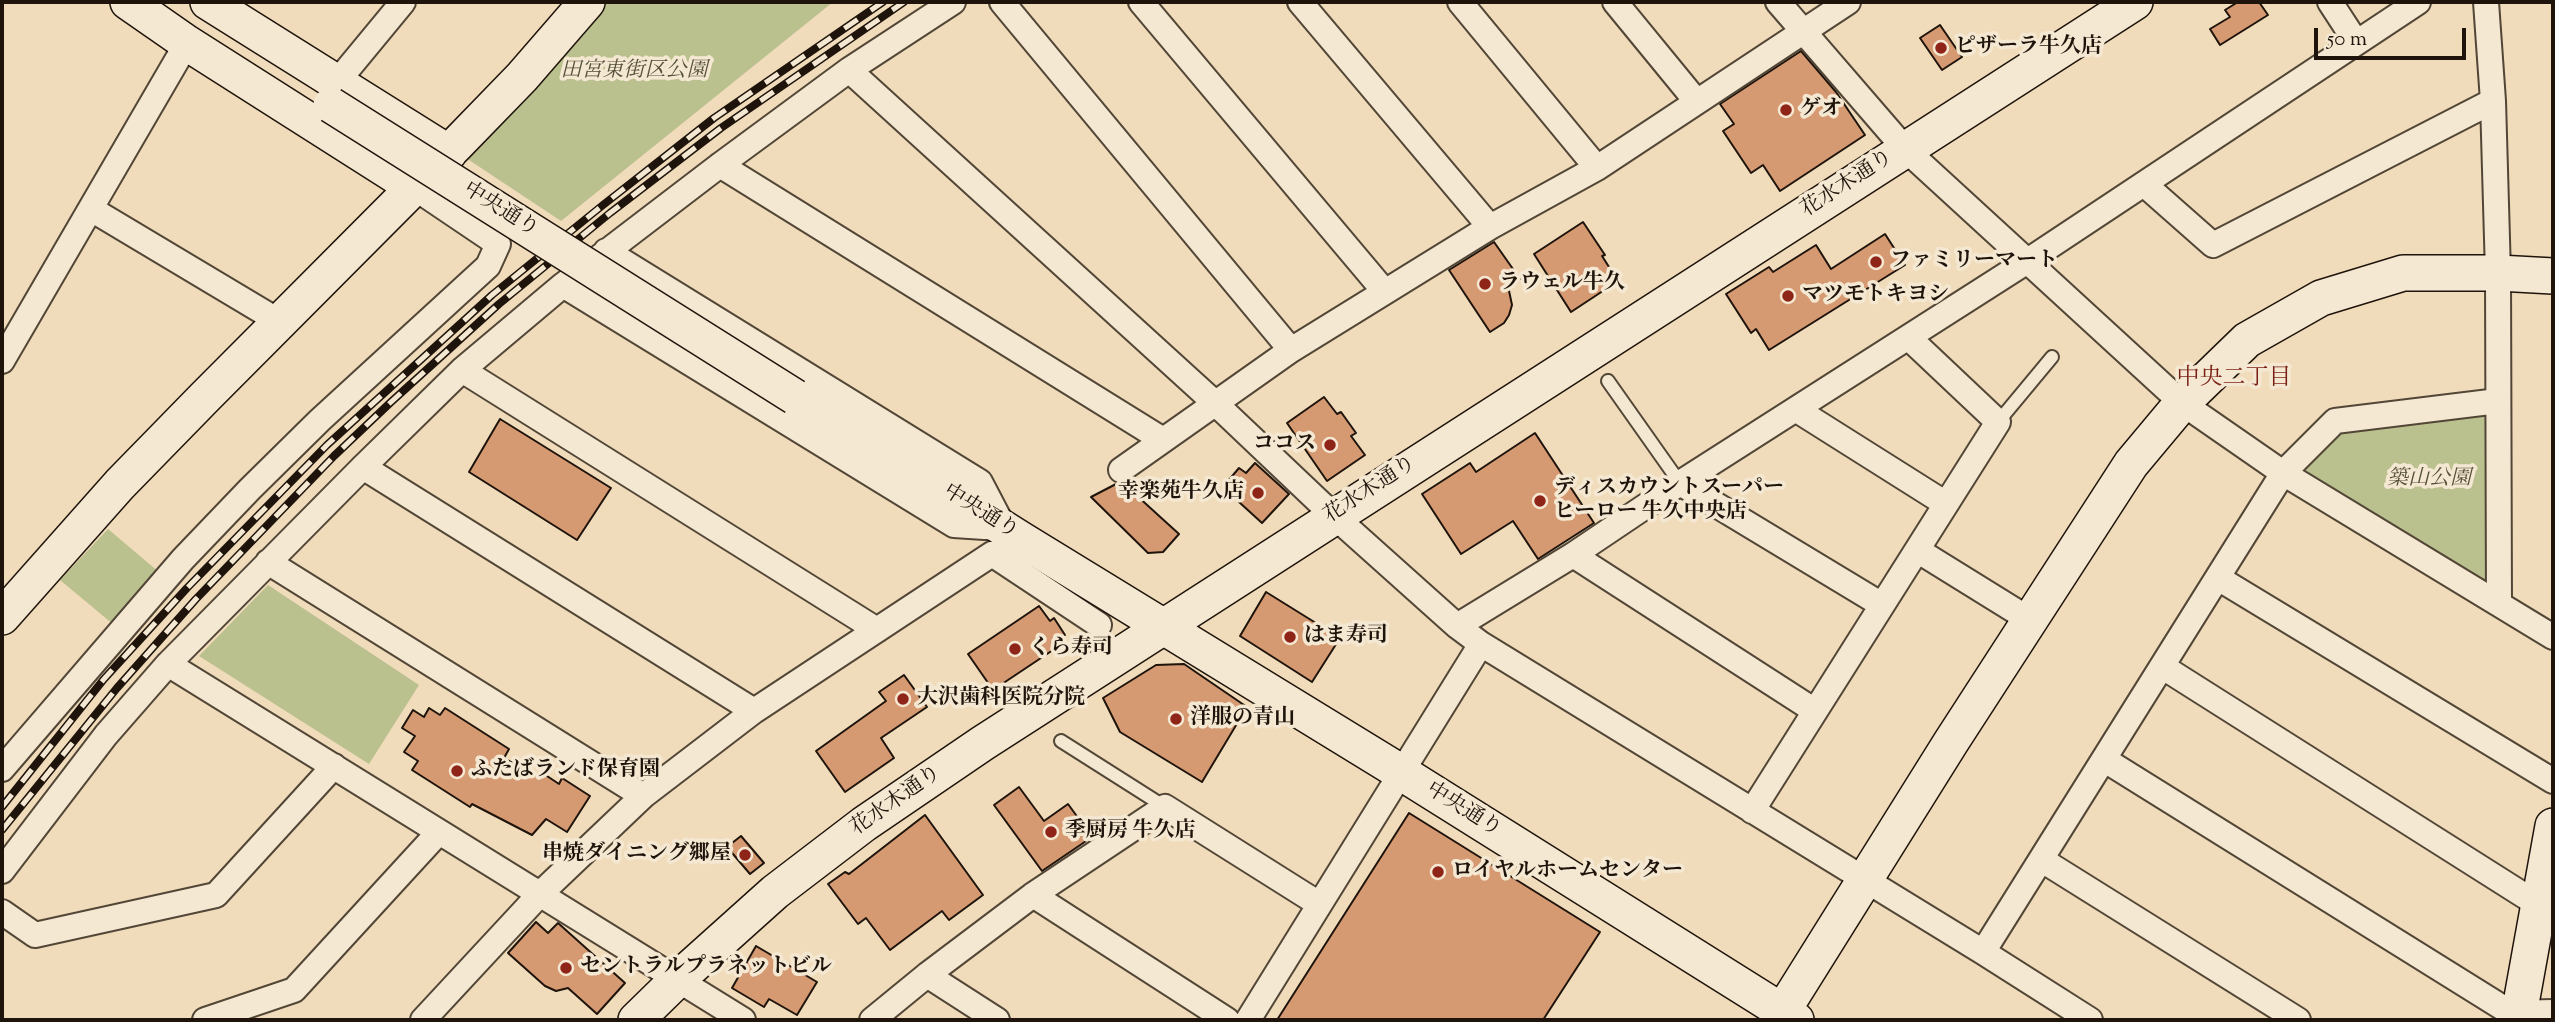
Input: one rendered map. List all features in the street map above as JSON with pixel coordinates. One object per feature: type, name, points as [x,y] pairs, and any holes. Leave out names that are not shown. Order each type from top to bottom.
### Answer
[{"type":"street","points":[[2,769],[183,559],[320,420],[488,266],[498,244],[128,2]]},
{"type":"street","name":"中央通り","points":[[167,2],[334,93],[795,397],[1402,773],[1785,1017]]},
{"type":"street","points":[[210,2],[334,93],[449,153]]},
{"type":"street","points":[[334,93],[403,2]]},
{"type":"street","points":[[2,617],[120,484],[449,153],[522,77],[587,2]]},
{"type":"street","points":[[2,871],[106,735],[169,664],[462,370],[563,285],[720,165],[849,69],[953,2]]},
{"type":"street","points":[[1002,2],[1291,350]]},
{"type":"street","points":[[1141,2],[1385,292]]},
{"type":"street","points":[[1300,2],[1490,227]]},
{"type":"street","points":[[1460,2],[1597,167]]},
{"type":"street","points":[[1615,2],[1697,102]]},
{"type":"street","points":[[1778,2],[1905,149],[2182,403],[2283,473],[2553,636]]},
{"type":"street","points":[[1121,470],[1291,350],[1490,227],[1597,167],[1848,2]]},
{"type":"street","name":"花水木通り","points":[[636,1020],[775,891],[864,824],[1333,515],[2135,2]]},
{"type":"street","points":[[2330,2],[2356,42]]},
{"type":"street","points":[[1457,626],[1573,555],[1680,483],[2145,185],[2418,2]]},
{"type":"street","points":[[2486,2],[2493,101],[2498,273],[2499,604]]},
{"type":"street","points":[[2,361],[187,43]]},
{"type":"street","points":[[849,69],[1457,626],[1481,644],[2090,1020]]},
{"type":"street","points":[[2145,185],[2213,245],[2493,101]]},
{"type":"street","points":[[720,165],[1163,440]]},
{"type":"street","points":[[91,209],[281,322]]},
{"type":"street","points":[[606,251],[980,482],[1004,528]]},
{"type":"street","points":[[1785,1017],[1864,881],[2131,464],[2182,403],[2247,340],[2321,298],[2403,274],[2498,273],[2553,276]]},
{"type":"street","points":[[563,285],[954,525],[1004,528]]},
{"type":"street","points":[[1752,811],[1998,422],[1909,338]]},
{"type":"street","points":[[462,370],[877,630]]},
{"type":"street","points":[[1983,952],[2283,473],[2335,421],[2498,401]]},
{"type":"street","points":[[1797,410],[1945,505]]},
{"type":"street","points":[[363,467],[754,710]]},
{"type":"street","points":[[1680,483],[1882,605]]},
{"type":"street","points":[[1917,550],[2030,620]]},
{"type":"street","points":[[423,1020],[540,894],[643,796],[754,710],[992,554],[1098,625]]},
{"type":"street","points":[[1573,555],[1815,711]]},
{"type":"street","points":[[268,562],[643,796]]},
{"type":"street","points":[[2218,578],[2553,781]]},
{"type":"street","points":[[1248,1020],[1481,644]]},
{"type":"street","points":[[169,664],[743,1020]]},
{"type":"street","points":[[2163,667],[2539,905]]},
{"type":"street","points":[[2105,760],[2511,1013],[2531,1015],[2539,905],[2553,826]]},
{"type":"street","points":[[2,912],[35,934],[216,895],[334,765]]},
{"type":"street","points":[[872,1020],[1033,895],[1166,807],[1319,904]]},
{"type":"street","points":[[205,1020],[294,990],[439,832]]},
{"type":"street","points":[[2042,860],[2298,1020]]},
{"type":"street","points":[[1033,895],[1227,1020]]},
{"type":"street","points":[[927,975],[997,1020]]},
{"type":"lane","points":[[1998,422],[2053,357]]},
{"type":"lane","points":[[1608,381],[1680,483]]},
{"type":"lane","points":[[1061,741],[1166,807]]},
{"type":"green space","name":"田宮東街区公園","points":[[604,2],[833,2],[561,221],[466,158]]},
{"type":"green space","name":"築山公園","points":[[2498,401],[2499,604],[2283,473],[2335,421]]},
{"type":"green space","points":[[108,529],[160,573],[114,625],[60,580]]},
{"type":"green space","points":[[268,585],[419,685],[369,764],[199,656]]},
{"type":"building","points":[[2238,2],[2259,2],[2268,15],[2220,45],[2210,29],[2230,17],[2225,10]]},
{"type":"building","name":"ピザーラ牛久店","points":[[1940,25],[1962,57],[1942,70],[1920,38]]},
{"type":"building","name":"ゲオ","points":[[1801,51],[1836,92],[1865,135],[1780,191],[1763,165],[1751,173],[1723,131],[1734,124],[1720,104]]},
{"type":"building","points":[[1583,222],[1618,281],[1571,312],[1534,254]]},
{"type":"building","name":"マツモトキヨシ","points":[[1885,234],[1905,265],[1769,350],[1756,329],[1751,333],[1726,294],[1769,267],[1773,272],[1816,245],[1831,269]]},
{"type":"building","name":"ラウェル牛久","points":[[1494,242],[1520,279],[1508,286],[1512,305],[1509,315],[1504,323],[1490,332],[1449,270]]},
{"type":"building","name":"ココス","points":[[1324,397],[1337,414],[1341,412],[1356,433],[1351,436],[1365,455],[1327,481],[1287,423]]},
{"type":"building","points":[[500,419],[611,488],[577,540],[469,472]]},
{"type":"building","name":"ディスカウントスーパー ヒーロー 牛久中央店","points":[[1535,433],[1594,523],[1538,559],[1513,521],[1461,554],[1422,494],[1470,463],[1476,472]]},
{"type":"building","name":"幸楽苑牛久店","points":[[1255,463],[1289,494],[1262,523],[1228,492],[1234,486],[1228,481],[1239,468],[1246,473]]},
{"type":"building","points":[[1116,484],[1124,484],[1179,534],[1163,552],[1148,553],[1091,497]]},
{"type":"building","name":"はま寿司","points":[[1266,592],[1340,638],[1312,682],[1240,636]]},
{"type":"building","name":"くら寿司","points":[[1039,606],[1050,621],[1054,618],[1065,635],[1059,639],[1062,644],[993,690],[968,654]]},
{"type":"building","name":"洋服の青山","points":[[1184,664],[1247,707],[1202,782],[1120,732],[1103,698],[1156,665]]},
{"type":"building","points":[[904,675],[927,707],[881,738],[894,758],[845,792],[816,751],[886,701],[879,692]]},
{"type":"building","name":"ふたばランド保育園","points":[[429,708],[440,715],[445,708],[509,749],[504,758],[538,777],[541,772],[559,784],[562,778],[590,796],[567,832],[546,819],[532,835],[472,804],[470,807],[412,770],[418,761],[404,752],[415,736],[402,728],[413,710],[424,717]]},
{"type":"building","name":"季厨房 牛久店","points":[[1019,787],[1044,821],[1068,804],[1092,837],[1042,871],[994,805]]},
{"type":"building","name":"ロイヤルホームセンター","points":[[1409,813],[1600,932],[1543,1020],[1277,1020]]},
{"type":"building","points":[[925,815],[983,895],[949,920],[942,911],[890,950],[866,918],[858,924],[828,884],[845,872],[849,874]]},
{"type":"building","name":"串焼ダイニング郷屋","points":[[741,836],[764,863],[750,874],[727,847]]},
{"type":"building","name":"セントラルプラネットビル","points":[[536,922],[548,933],[558,923],[625,983],[597,1014],[568,988],[556,991],[545,986],[508,953]]},
{"type":"building","points":[[756,946],[817,982],[797,1015],[769,999],[764,1007],[732,988]]},
{"type":"railway","points":[[2,807],[104,679],[187,588],[327,445],[492,295],[603,205],[714,118],[883,2]]},
{"type":"railway","points":[[2,830],[117,688],[196,599],[334,456],[391,402],[499,304],[610,213],[721,128],[904,2]]},
{"type":"place","name":"ピザーラ牛久店","points":[[1941,48]]},
{"type":"place","name":"ゲオ","points":[[1786,110]]},
{"type":"place","name":"ファミリーマート","points":[[1876,262]]},
{"type":"place","name":"ラウェル牛久","points":[[1485,284]]},
{"type":"place","name":"マツモトキヨシ","points":[[1788,296]]},
{"type":"place","name":"ココス","points":[[1330,445]]},
{"type":"place","name":"幸楽苑牛久店","points":[[1258,493]]},
{"type":"place","name":"ディスカウントスーパー ヒーロー 牛久中央店","points":[[1540,501]]},
{"type":"place","name":"はま寿司","points":[[1290,637]]},
{"type":"place","name":"くら寿司","points":[[1015,649]]},
{"type":"place","name":"大沢歯科医院分院","points":[[903,699]]},
{"type":"place","name":"洋服の青山","points":[[1176,719]]},
{"type":"place","name":"ふたばランド保育園","points":[[457,771]]},
{"type":"place","name":"季厨房 牛久店","points":[[1051,832]]},
{"type":"place","name":"串焼ダイニング郷屋","points":[[745,855]]},
{"type":"place","name":"ロイヤルホームセンター","points":[[1438,872]]},
{"type":"place","name":"セントラルプラネットビル","points":[[566,968]]},
{"type":"district","name":"中央二丁目","points":[[2234,380]]}]
